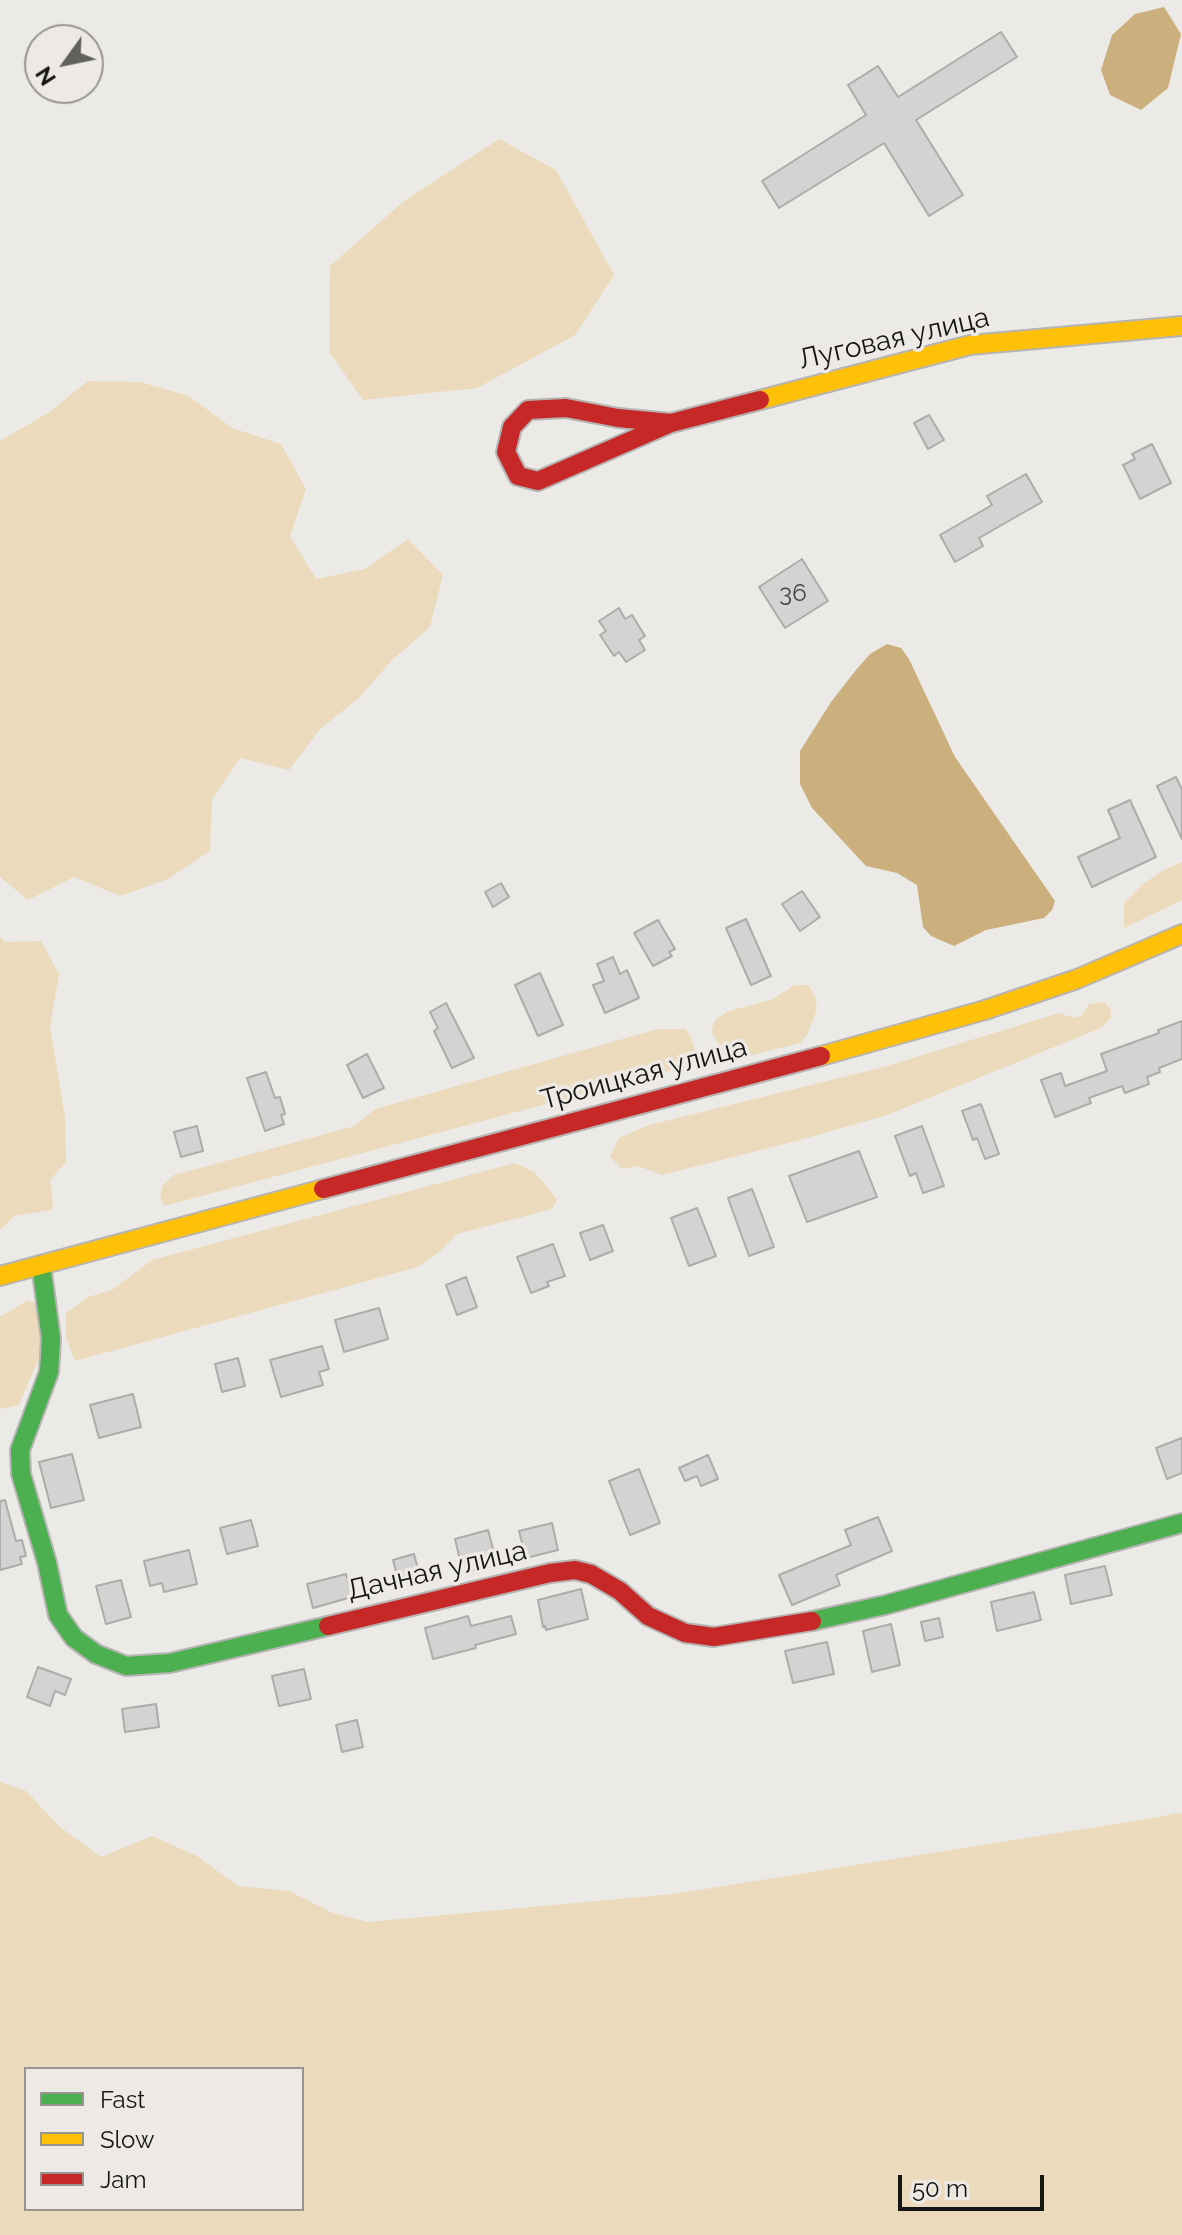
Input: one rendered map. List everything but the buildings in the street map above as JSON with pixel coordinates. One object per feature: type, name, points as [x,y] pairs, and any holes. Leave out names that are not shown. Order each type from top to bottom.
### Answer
[{"type":"street","name":"Луговая улица","points":[[671,423],[618,418],[566,408],[528,410],[512,427],[506,452],[518,476],[538,481],[671,423],[970,345],[1182,326]]},
{"type":"street","name":"Троицкая улица","points":[[0,1276],[985,1010],[1077,979],[1182,934]]},
{"type":"street","name":"Дачная улица","points":[[41,1265],[51,1339],[49,1372],[20,1450],[21,1474],[47,1563],[58,1615],[74,1638],[96,1654],[126,1666],[170,1663],[550,1573],[575,1570],[591,1574],[620,1591],[648,1616],[685,1633],[714,1637],[793,1625],[885,1605],[1182,1523]]},
{"type":"shaded area","points":[[1164,7],[1181,34],[1168,88],[1141,110],[1110,95],[1101,70],[1112,35],[1135,14]]},
{"type":"shaded area","points":[[499,139],[556,170],[614,275],[575,335],[477,388],[363,400],[329,352],[330,266],[404,201]]},
{"type":"shaded area","points":[[88,381],[140,382],[189,396],[232,428],[281,444],[306,489],[290,536],[316,579],[365,569],[408,539],[443,575],[430,627],[392,660],[359,698],[320,729],[289,770],[240,758],[212,799],[210,851],[168,879],[120,896],[74,877],[28,900],[0,877],[0,441],[48,413]]},
{"type":"shaded area","points":[[887,644],[901,648],[909,659],[955,757],[1055,901],[1044,918],[986,930],[954,946],[931,936],[923,927],[917,885],[897,873],[866,866],[812,808],[800,784],[800,751],[856,670],[870,654]]},
{"type":"shaded area","points":[[1182,862],[1182,900],[1124,928],[1124,903],[1142,885]]},
{"type":"shaded area","points":[[0,937],[5,942],[41,941],[59,974],[50,1026],[65,1118],[66,1162],[50,1180],[51,1210],[14,1216],[0,1230]]},
{"type":"shaded area","points":[[795,985],[808,985],[815,996],[817,1009],[807,1035],[800,1043],[737,1059],[725,1054],[711,1032],[715,1020],[726,1012],[773,999]]},
{"type":"shaded area","points":[[1104,1002],[1111,1010],[1111,1018],[1101,1028],[887,1115],[662,1175],[638,1166],[622,1169],[610,1157],[619,1138],[649,1125],[884,1067],[1059,1013],[1074,1018],[1081,1016],[1089,1004]]},
{"type":"shaded area","points":[[658,1029],[686,1029],[696,1052],[688,1063],[670,1071],[164,1206],[160,1197],[163,1185],[174,1175],[355,1126],[375,1109]]},
{"type":"shaded area","points":[[515,1163],[534,1172],[545,1184],[557,1200],[552,1209],[457,1234],[418,1267],[75,1361],[66,1338],[66,1313],[88,1297],[112,1290],[152,1260]]},
{"type":"shaded area","points":[[28,1300],[35,1303],[44,1346],[19,1405],[0,1409],[0,1317]]},
{"type":"shaded area","points":[[0,1782],[26,1791],[60,1827],[101,1857],[152,1836],[197,1856],[238,1886],[289,1891],[333,1913],[368,1922],[673,1894],[1182,1814],[1182,2235],[0,2235]]},
{"type":"traffic: fast","points":[[41,1265],[51,1339],[49,1372],[20,1450],[21,1474],[47,1563],[58,1615],[74,1638],[96,1654],[126,1666],[170,1663],[328,1626]]},
{"type":"traffic: fast","points":[[812,1621],[885,1605],[1182,1523]]},
{"type":"traffic: slow","points":[[760,400],[970,345],[1182,326]]},
{"type":"traffic: slow","points":[[821,1056],[985,1010],[1077,979],[1182,934]]},
{"type":"traffic: slow","points":[[0,1276],[323,1189]]},
{"type":"traffic: jam","points":[[671,423],[618,418],[566,408],[528,410],[512,427],[506,452],[518,476],[538,481],[671,423],[760,400]]},
{"type":"traffic: jam","points":[[323,1189],[821,1056]]},
{"type":"traffic: jam","points":[[328,1626],[550,1573],[575,1570],[591,1574],[620,1591],[648,1616],[685,1633],[714,1637],[812,1621]]}]
